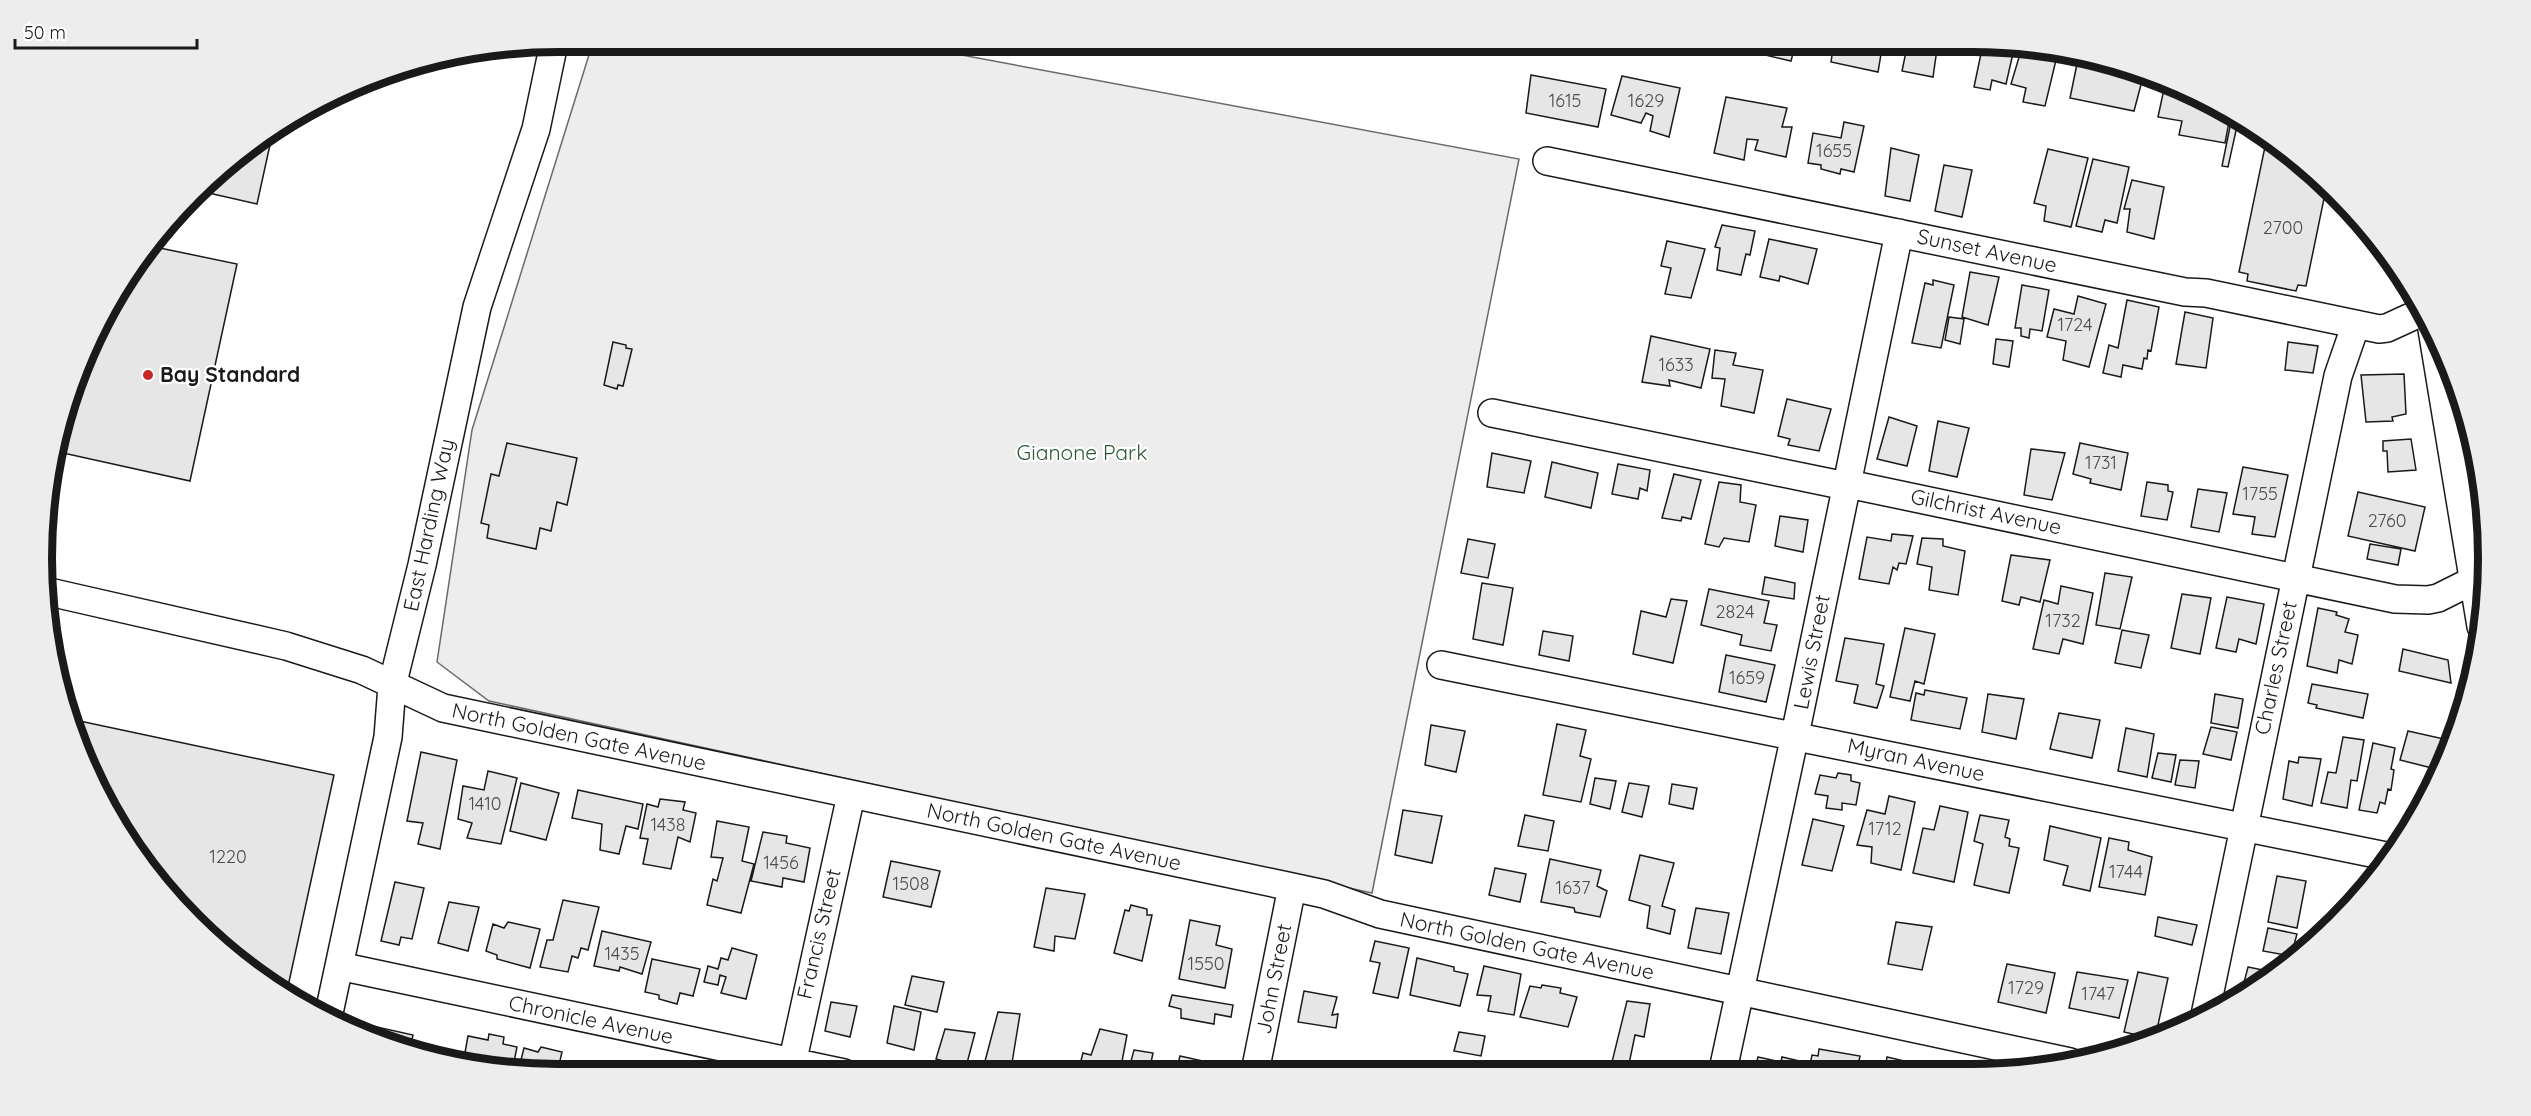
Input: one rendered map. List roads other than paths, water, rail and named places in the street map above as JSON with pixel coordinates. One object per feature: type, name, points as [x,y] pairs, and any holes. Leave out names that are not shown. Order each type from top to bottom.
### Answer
[{"type":"main road","points":[[2443,373],[2478,560]]},
{"type":"street","name":"East Harding Way","points":[[330,1009],[388,737],[392,686],[422,565],[477,307],[536,129],[552,52]]},
{"type":"street","name":"Sunset Avenue","points":[[1547,160],[2185,292],[2206,293],[2356,324],[2387,328],[2416,315]]},
{"type":"street","name":"Lewis Street","points":[[1724,1064],[1899,233]]},
{"type":"street","name":"Charles Street","points":[[2207,1006],[2338,376],[2356,324]]},
{"type":"street","name":"Gilchrist Avenue","points":[[1492,413],[2295,576],[2395,599],[2438,598],[2477,579]]},
{"type":"street","name":"North Golden Gate Avenue","points":[[54,593],[286,646],[362,670],[442,708],[1292,887],[1324,894],[1380,915],[2049,1057]]},
{"type":"street","name":"Myran Avenue","points":[[1441,665],[2382,854]]},
{"type":"street","name":"Francis Street","points":[[792,1064],[850,795]]},
{"type":"street","name":"John Street","points":[[1257,1064],[1292,887]]},
{"type":"street","name":"Chronicle Avenue","points":[[339,966],[773,1064]]},
{"type":"place","name":"Bay Standard","points":[[148,375]]},
{"type":"park label","name":"Gianone Park","points":[[1082,453]]}]
